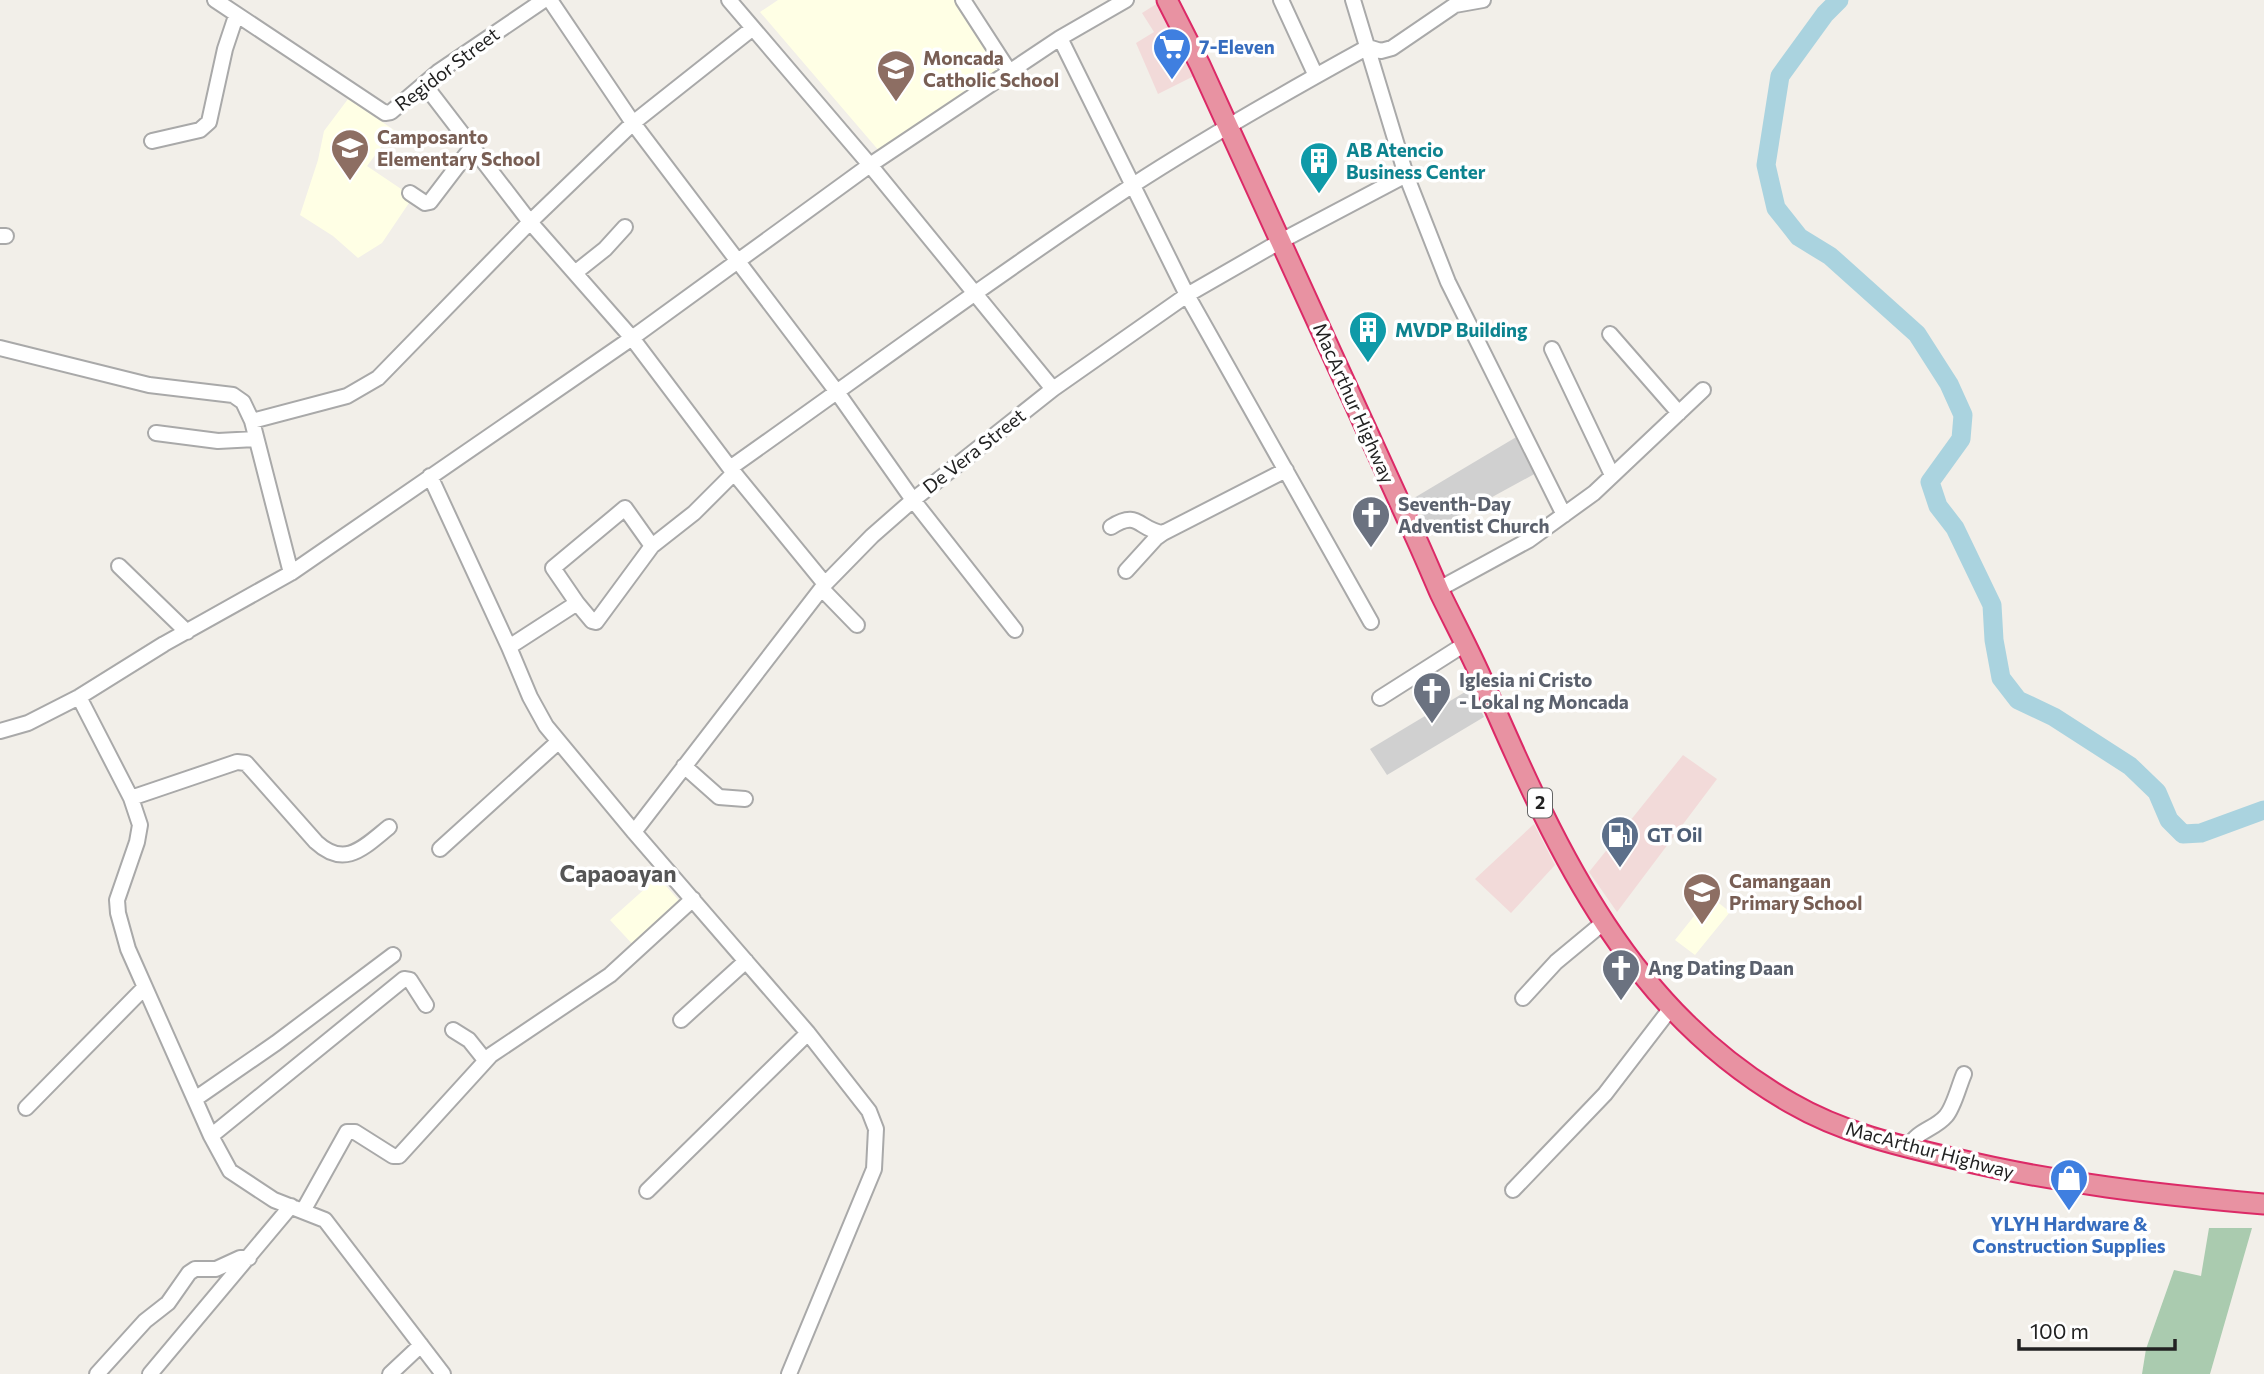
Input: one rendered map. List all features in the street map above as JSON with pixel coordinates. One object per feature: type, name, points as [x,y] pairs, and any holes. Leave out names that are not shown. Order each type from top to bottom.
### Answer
[{"type":"highway","name":"MacArthur Highway","points":[[1167,0],[1229,128],[1439,589],[1559,844],[1604,922],[1634,967],[1671,1008],[1727,1060],[1785,1099],[1834,1124],[1908,1148],[2014,1173],[2165,1196],[2264,1204]]},
{"type":"street","points":[[152,141],[200,130],[209,122],[225,49],[236,16],[215,0]]},
{"type":"street","name":"Regidor Street","points":[[236,16],[385,113],[391,112],[424,84],[544,0]]},
{"type":"street","points":[[550,0],[633,124],[837,392],[913,500],[1015,630]]},
{"type":"street","points":[[729,0],[870,165],[1053,389]]},
{"type":"street","points":[[963,0],[1009,71]]},
{"type":"street","points":[[0,731],[28,723],[79,697],[291,573],[632,338],[870,165],[1060,37],[1126,0]]},
{"type":"street","points":[[1281,0],[1316,76]]},
{"type":"street","points":[[1353,0],[1406,175],[1448,282],[1564,515]]},
{"type":"street","points":[[652,547],[628,510],[621,510],[553,568],[577,603],[592,621],[596,622],[652,547],[694,513],[732,471],[975,293],[1132,186],[1316,76],[1368,47],[1381,51],[1392,48],[1455,5],[1483,0]]},
{"type":"street","points":[[252,421],[347,396],[378,378],[530,222],[633,124],[753,28]]},
{"type":"street","points":[[1060,37],[1187,295],[1371,622]]},
{"type":"street","points":[[424,84],[530,222],[632,338],[732,471],[857,625]]},
{"type":"street","points":[[410,193],[425,203],[430,202],[472,147]]},
{"type":"street","name":"De Vera Street","points":[[634,832],[824,587],[872,536],[913,500],[1053,389],[1187,295],[1281,241],[1406,175]]},
{"type":"street","points":[[576,272],[605,249],[625,227]]},
{"type":"street","points":[[1610,334],[1679,413]]},
{"type":"street","points":[[0,348],[149,385],[233,395],[243,402],[252,421],[291,573]]},
{"type":"street","points":[[1552,349],[1612,475]]},
{"type":"street","points":[[1439,589],[1529,540],[1564,515],[1612,475],[1703,390]]},
{"type":"street","points":[[156,433],[218,441],[256,439]]},
{"type":"street","points":[[1126,571],[1163,533],[1286,470]]},
{"type":"street","points":[[430,476],[530,697],[558,741],[808,1033],[872,1117],[876,1129],[874,1169],[789,1374]]},
{"type":"street","points":[[1111,527],[1122,520],[1136,519],[1155,532],[1163,533]]},
{"type":"street","points":[[119,566],[187,632]]},
{"type":"street","points":[[509,647],[577,603]]},
{"type":"street","points":[[1380,698],[1465,644]]},
{"type":"street","points":[[79,697],[131,798],[140,825],[137,842],[117,900],[128,949],[211,1136],[230,1171],[274,1200],[325,1220],[443,1374]]},
{"type":"street","points":[[440,849],[558,741]]},
{"type":"street","points":[[131,798],[237,762],[246,764],[316,842],[336,856],[358,851],[389,827]]},
{"type":"street","points":[[684,766],[719,797],[745,799]]},
{"type":"street","points":[[150,1374],[248,1258],[297,1209],[347,1132],[355,1132],[393,1156],[399,1156],[440,1114],[485,1060],[610,975],[693,899]]},
{"type":"street","points":[[1523,998],[1556,962],[1604,922]]},
{"type":"street","points":[[195,1099],[276,1043],[393,955]]},
{"type":"street","points":[[681,1020],[747,961]]},
{"type":"street","points":[[211,1136],[404,979],[410,980],[426,1004]]},
{"type":"street","points":[[26,1108],[145,987]]},
{"type":"street","points":[[1513,1190],[1605,1094],[1671,1008]]},
{"type":"street","points":[[453,1030],[469,1041],[485,1060]]},
{"type":"street","points":[[647,1191],[808,1033]]},
{"type":"street","points":[[1908,1148],[1920,1132],[1939,1122],[1950,1112],[1965,1074]]},
{"type":"street","points":[[97,1374],[145,1321],[168,1303],[189,1273],[195,1269],[216,1269],[240,1258],[248,1258]]},
{"type":"street","points":[[390,1374],[421,1345]]},
{"type":"shaded area","name":"Moncada Catholic School","points":[[778,0],[954,0],[999,73],[880,152],[760,12]]},
{"type":"shaded area","points":[[1158,3],[1196,75],[1158,94],[1136,43],[1154,32],[1142,13]]},
{"type":"shaded area","name":"Camposanto Elementary School","points":[[348,99],[394,130],[367,166],[413,197],[382,243],[358,258],[333,236],[300,215],[318,160],[324,131]]},
{"type":"shaded area","points":[[1518,436],[1538,472],[1430,531],[1414,498]]},
{"type":"shaded area","points":[[1470,689],[1484,717],[1387,775],[1370,749]]},
{"type":"shaded area","points":[[1683,755],[1717,779],[1617,912],[1589,872]]},
{"type":"shaded area","points":[[1534,824],[1555,865],[1511,913],[1475,879]]},
{"type":"shaded area","points":[[658,877],[683,905],[636,948],[610,920]]},
{"type":"shaded area","name":"Camangaan Primary School","points":[[1710,896],[1730,912],[1695,955],[1675,940]]},
{"type":"shaded area","points":[[2209,1228],[2252,1228],[2210,1374],[2142,1374],[2146,1349],[2174,1270],[2201,1276]]},
{"type":"waterway","points":[[1839,0],[1825,14],[1780,76],[1766,165],[1776,208],[1799,237],[1830,256],[1917,334],[1949,384],[1963,415],[1961,439],[1930,482],[1938,506],[1955,528],[1992,605],[1994,640],[2001,678],[2018,700],[2054,717],[2130,766],[2157,792],[2169,820],[2183,834],[2201,833],[2264,810]]},
{"type":"place","name":"7-Eleven","points":[[1172,81]]},
{"type":"place","name":"Moncada Catholic School","points":[[896,103]]},
{"type":"place","name":"Camposanto Elementary School","points":[[350,182]]},
{"type":"place","name":"AB Atencio Business Center","points":[[1319,195]]},
{"type":"place","name":"MVDP Building","points":[[1368,364]]},
{"type":"place","name":"Seventh-Day Adventist Church","points":[[1371,549]]},
{"type":"place","name":"Iglesia ni Cristo - Lokal ng Moncada","points":[[1432,725]]},
{"type":"place","name":"GT Oil","points":[[1620,869]]},
{"type":"place","name":"Camangaan Primary School","points":[[1702,926]]},
{"type":"place","name":"Ang Dating Daan","points":[[1621,1002]]},
{"type":"place","name":"YLYH Hardware & Construction Supplies","points":[[2069,1212]]},
{"type":"district","name":"Capaoayan","points":[[618,874]]}]
